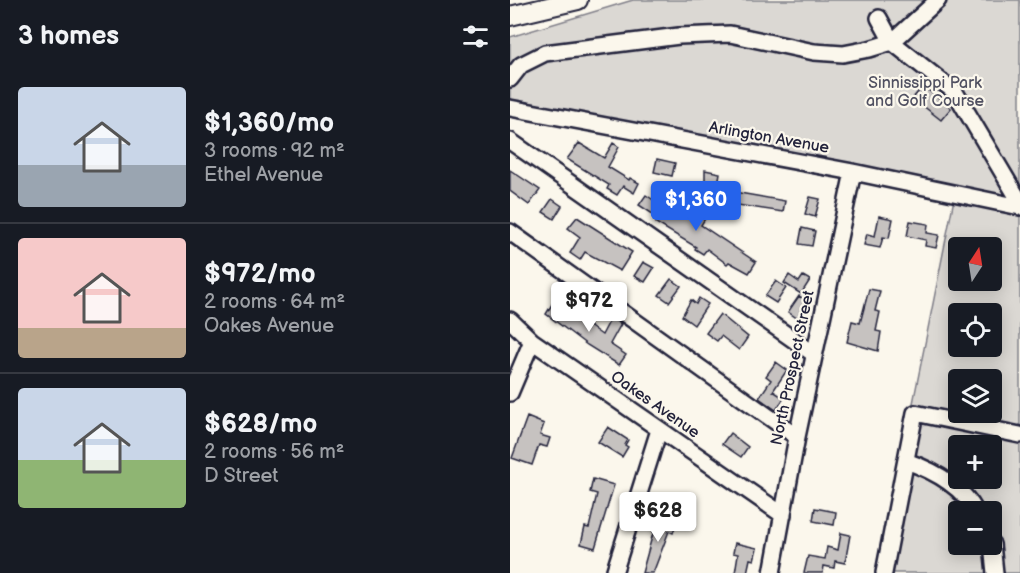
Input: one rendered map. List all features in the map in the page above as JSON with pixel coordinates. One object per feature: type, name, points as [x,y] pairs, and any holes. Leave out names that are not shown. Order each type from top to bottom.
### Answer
[{"type":"main road","points":[[510,16],[578,0]]},
{"type":"street","points":[[510,79],[521,65],[544,53],[680,36],[730,34],[814,52],[843,54],[892,42],[938,0]]},
{"type":"street","points":[[879,18],[892,42],[955,92],[1020,202]]},
{"type":"street","name":"Arlington Avenue","points":[[510,108],[853,172],[1020,207]]},
{"type":"street","points":[[510,141],[814,354]]},
{"type":"street","name":"North Prospect Street","points":[[772,573],[797,437],[853,172]]},
{"type":"street","points":[[510,232],[797,437]]},
{"type":"street","name":"Oakes Avenue","points":[[510,320],[532,340],[783,515]]},
{"type":"street","points":[[510,393],[532,340]]},
{"type":"street","points":[[884,573],[915,413],[1020,435]]},
{"type":"street","points":[[614,573],[659,430]]},
{"type":"street","points":[[906,461],[943,478],[969,501]]},
{"type":"street","points":[[993,555],[995,573]]},
{"type":"green space","name":"Sinnissippi Park and Golf Course","points":[[633,0],[1020,0],[1020,573],[879,573],[955,194],[510,108],[510,37]]},
{"type":"building","points":[[923,86],[951,108],[941,120],[913,98]]},
{"type":"building","points":[[579,143],[604,158],[613,143],[619,147],[608,167],[629,180],[630,178],[639,183],[634,193],[623,186],[617,195],[607,189],[609,185],[567,159]]},
{"type":"building","points":[[657,159],[675,163],[672,176],[654,172]]},
{"type":"building","points":[[510,170],[540,190],[529,205],[510,191]]},
{"type":"building","points":[[705,170],[720,173],[717,190],[705,188]]},
{"type":"building","points":[[734,192],[785,201],[783,212],[731,204]]},
{"type":"building","points":[[646,195],[673,213],[681,199],[694,207],[693,209],[706,217],[701,225],[756,262],[749,273],[729,262],[727,264],[707,249],[703,254],[695,249],[696,247],[656,223],[659,218],[639,205]]},
{"type":"building","points":[[810,197],[820,199],[815,217],[805,214]]},
{"type":"building","points":[[552,199],[562,206],[554,219],[543,212]]},
{"type":"building","points":[[879,216],[893,219],[889,238],[883,237],[880,248],[864,245],[867,234],[875,236]]},
{"type":"building","points":[[577,217],[632,252],[620,271],[585,252],[580,260],[570,253],[580,237],[568,228]]},
{"type":"building","points":[[910,221],[928,224],[927,233],[939,235],[936,248],[925,246],[926,240],[907,236]]},
{"type":"building","points":[[802,228],[815,231],[812,246],[799,244]]},
{"type":"building","points":[[643,262],[654,268],[645,282],[634,276]]},
{"type":"building","points":[[789,275],[799,282],[803,276],[810,280],[801,294],[784,283]]},
{"type":"building","points":[[671,279],[681,286],[669,302],[659,295]]},
{"type":"building","points":[[776,281],[786,288],[776,303],[765,296]]},
{"type":"building","points":[[869,289],[880,291],[875,311],[880,312],[876,331],[881,332],[878,351],[847,342],[852,321],[860,323]]},
{"type":"building","points":[[799,296],[807,301],[803,308],[807,311],[801,321],[788,312]]},
{"type":"building","points":[[699,298],[708,304],[694,325],[682,316],[691,300],[696,304]]},
{"type":"building","points":[[554,301],[602,335],[611,318],[621,324],[610,344],[626,355],[619,365],[587,345],[546,314]]},
{"type":"building","points":[[720,314],[748,337],[739,350],[721,336],[717,341],[706,333]]},
{"type":"building","points":[[776,362],[787,370],[773,391],[784,398],[776,410],[759,398],[771,380],[766,376]]},
{"type":"building","points":[[527,417],[544,424],[540,435],[550,438],[547,447],[539,445],[532,465],[512,458]]},
{"type":"building","points":[[608,427],[628,440],[625,445],[628,447],[622,457],[598,442]]},
{"type":"building","points":[[730,433],[748,447],[741,457],[722,444]]},
{"type":"building","points":[[593,479],[614,485],[595,548],[581,544],[585,527],[589,528],[597,494],[590,492]]},
{"type":"building","points":[[815,508],[836,512],[834,525],[813,521]]},
{"type":"building","points":[[658,515],[676,524],[673,533],[669,531],[653,573],[642,573]]},
{"type":"building","points":[[841,533],[850,535],[845,563],[835,561],[834,568],[824,566],[823,573],[804,573],[808,556],[825,559],[827,547],[838,550]]},
{"type":"building","points":[[735,543],[757,548],[754,560],[750,559],[747,573],[735,573],[738,554],[733,553]]}]
